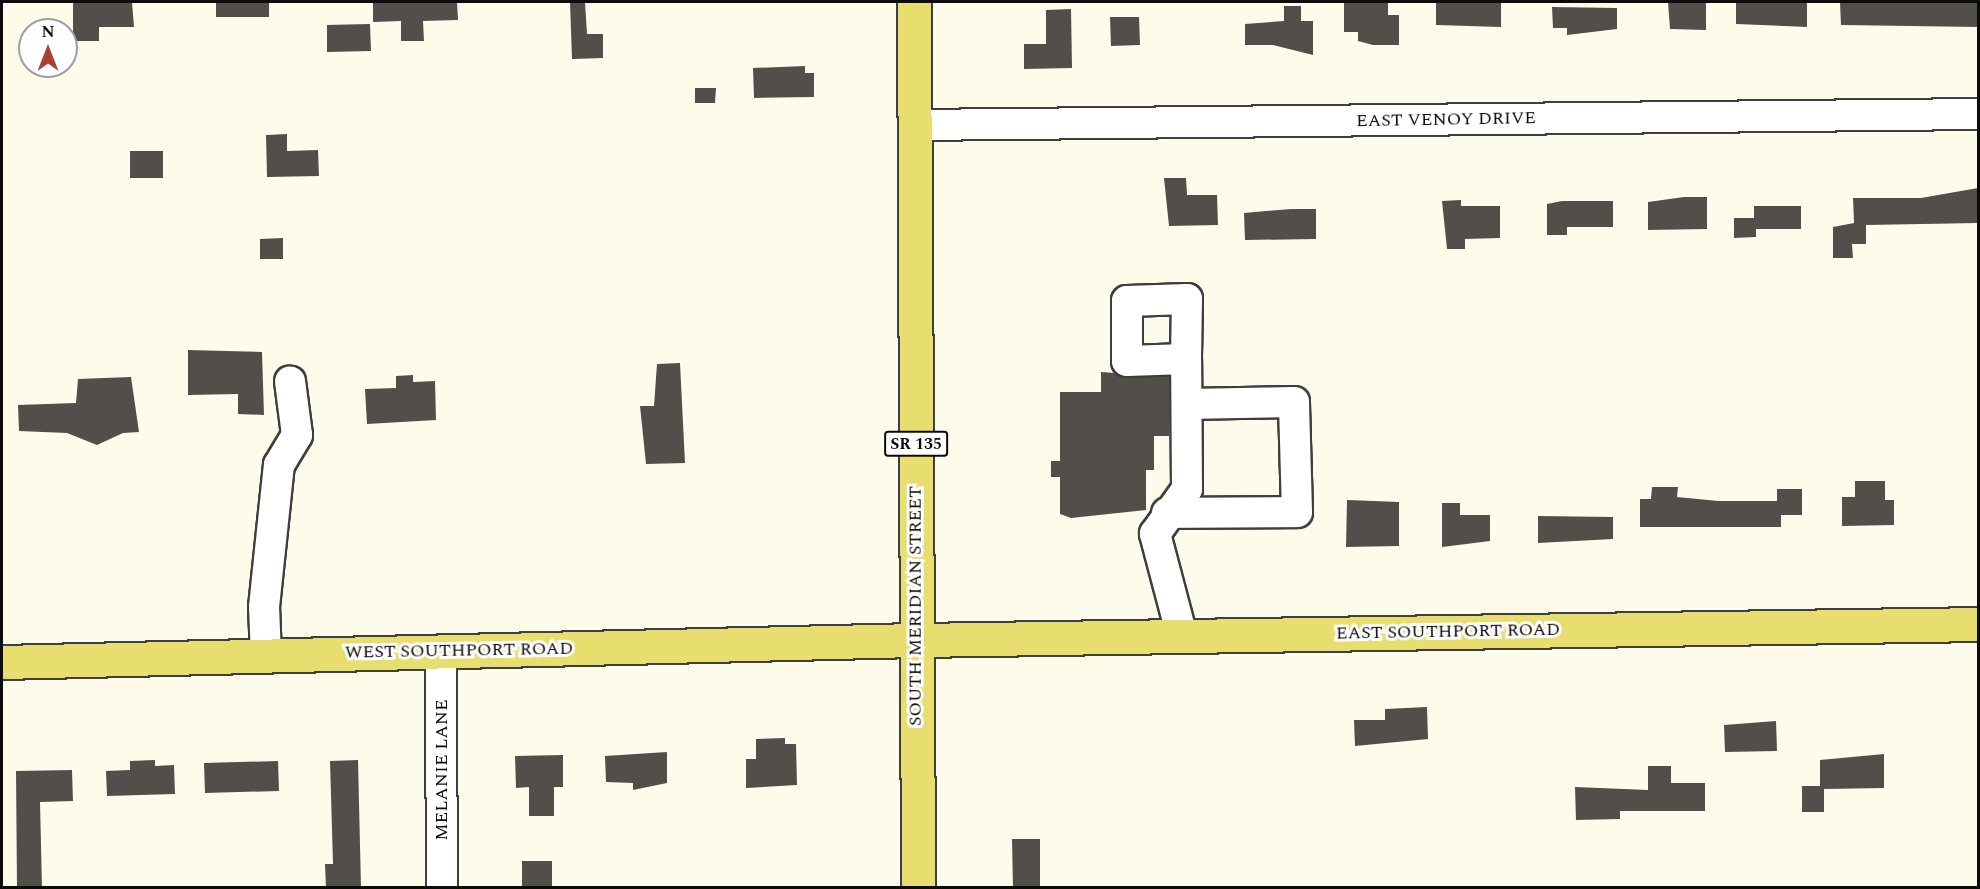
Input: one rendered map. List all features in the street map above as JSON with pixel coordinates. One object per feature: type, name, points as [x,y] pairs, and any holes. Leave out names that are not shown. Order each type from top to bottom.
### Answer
[{"type":"main road","name":"SOUTH MERIDIAN STREET","points":[[914,2],[918,888]]},
{"type":"main road","name":"EAST SOUTHPORT ROAD","points":[[916,640],[1978,624]]},
{"type":"main road","name":"WEST SOUTHPORT ROAD","points":[[2,662],[916,640]]},
{"type":"street","name":"EAST VENOY DRIVE","points":[[914,125],[1978,114]]},
{"type":"street","points":[[1182,636],[1155,534],[1167,513],[1187,489],[1186,359]]},
{"type":"street","points":[[266,656],[264,607],[279,465],[297,435],[290,381]]},
{"type":"street","points":[[1167,513],[1297,512],[1294,402],[1187,404]]},
{"type":"street","name":"MELANIE LANE","points":[[441,652],[442,888]]},
{"type":"building","points":[[73,2],[132,2],[134,27],[99,27],[99,41],[78,41],[78,18],[73,18]]},
{"type":"building","points":[[216,2],[269,2],[269,17],[216,17]]},
{"type":"building","points":[[373,2],[457,2],[458,20],[423,21],[424,41],[401,41],[401,21],[373,22]]},
{"type":"building","points":[[570,2],[585,2],[587,34],[603,34],[603,58],[572,59]]},
{"type":"building","points":[[1344,2],[1388,2],[1388,15],[1399,15],[1399,45],[1373,45],[1358,41],[1358,32],[1344,32]]},
{"type":"building","points":[[1436,2],[1501,2],[1501,27],[1436,25]]},
{"type":"building","points":[[1668,2],[1706,2],[1706,30],[1670,29]]},
{"type":"building","points":[[1736,2],[1807,2],[1807,27],[1736,24]]},
{"type":"building","points":[[1840,2],[1978,2],[1978,27],[1841,25]]},
{"type":"building","points":[[1284,6],[1301,6],[1301,21],[1313,21],[1313,55],[1273,45],[1245,45],[1245,24],[1284,21]]},
{"type":"building","points":[[1552,7],[1617,8],[1617,29],[1567,35],[1567,28],[1553,28]]},
{"type":"building","points":[[1071,9],[1072,68],[1024,69],[1024,44],[1046,44],[1046,10]]},
{"type":"building","points":[[1110,17],[1139,17],[1140,45],[1111,46]]},
{"type":"building","points":[[370,24],[371,51],[327,52],[327,25]]},
{"type":"building","points":[[805,66],[805,73],[814,73],[814,97],[754,98],[753,68]]},
{"type":"building","points":[[695,88],[716,88],[715,103],[695,103]]},
{"type":"building","points":[[287,134],[287,151],[318,150],[319,176],[267,177],[266,135]]},
{"type":"building","points":[[130,151],[163,151],[163,178],[130,178]]},
{"type":"building","points":[[1164,178],[1186,178],[1187,195],[1217,195],[1218,225],[1169,226]]},
{"type":"building","points":[[1978,188],[1978,223],[1866,225],[1866,244],[1852,244],[1853,258],[1833,258],[1833,227],[1854,223],[1853,198],[1921,198]]},
{"type":"building","points":[[1684,197],[1707,197],[1707,229],[1648,230],[1648,202]]},
{"type":"building","points":[[1461,200],[1461,206],[1500,206],[1500,238],[1465,239],[1465,249],[1447,249],[1442,201]]},
{"type":"building","points":[[1562,201],[1613,201],[1613,227],[1567,227],[1567,235],[1547,235],[1547,204]]},
{"type":"building","points":[[1754,206],[1801,206],[1801,229],[1756,229],[1756,237],[1734,238],[1734,218],[1754,218]]},
{"type":"building","points":[[1316,209],[1316,239],[1245,240],[1244,213]]},
{"type":"building","points":[[283,238],[283,259],[260,259],[260,239]]},
{"type":"building","points":[[188,350],[262,352],[264,415],[238,414],[238,394],[188,395]]},
{"type":"building","points":[[680,363],[685,463],[646,464],[640,406],[654,406],[657,364]]},
{"type":"building","points":[[1101,372],[1169,377],[1169,436],[1154,436],[1154,470],[1146,470],[1146,510],[1071,518],[1060,514],[1060,477],[1051,477],[1051,461],[1060,461],[1060,392],[1101,392]]},
{"type":"building","points":[[413,375],[413,382],[435,381],[436,420],[367,424],[365,389],[396,388],[396,376]]},
{"type":"building","points":[[131,377],[139,432],[123,433],[97,445],[67,433],[19,431],[18,405],[76,403],[78,379]]},
{"type":"building","points":[[1855,481],[1885,481],[1885,500],[1894,500],[1894,525],[1842,526],[1842,497],[1855,497]]},
{"type":"building","points":[[1652,487],[1678,487],[1677,497],[1718,501],[1777,501],[1777,489],[1802,489],[1802,515],[1781,515],[1781,527],[1640,527],[1640,499],[1651,499]]},
{"type":"building","points":[[1347,500],[1399,502],[1399,546],[1346,547]]},
{"type":"building","points":[[1442,503],[1460,503],[1460,515],[1490,515],[1490,541],[1442,547]]},
{"type":"building","points":[[1538,516],[1613,517],[1613,539],[1538,543]]},
{"type":"building","points":[[1427,707],[1428,739],[1355,746],[1354,720],[1385,720],[1385,709]]},
{"type":"building","points":[[1776,721],[1777,751],[1725,752],[1724,725]]},
{"type":"building","points":[[785,738],[785,744],[796,744],[797,785],[746,788],[746,759],[756,759],[756,739]]},
{"type":"building","points":[[667,752],[667,783],[633,790],[633,783],[606,782],[605,756]]},
{"type":"building","points":[[1884,754],[1884,788],[1824,789],[1824,812],[1802,812],[1802,786],[1820,786],[1820,760]]},
{"type":"building","points":[[563,755],[563,787],[554,787],[554,816],[529,816],[529,787],[516,788],[515,756]]},
{"type":"building","points":[[155,760],[155,766],[174,765],[175,794],[107,796],[106,771],[130,770],[130,761]]},
{"type":"building","points":[[358,760],[361,888],[326,888],[325,864],[333,864],[330,761]]},
{"type":"building","points":[[278,761],[279,791],[205,793],[204,763]]},
{"type":"building","points":[[1648,766],[1671,766],[1671,783],[1705,783],[1705,811],[1620,811],[1620,819],[1576,820],[1575,787],[1648,790]]},
{"type":"building","points":[[72,770],[73,801],[40,802],[42,888],[17,888],[16,771]]},
{"type":"building","points":[[1012,839],[1040,839],[1040,888],[1013,888]]},
{"type":"building","points":[[522,861],[552,861],[552,888],[522,888]]}]
